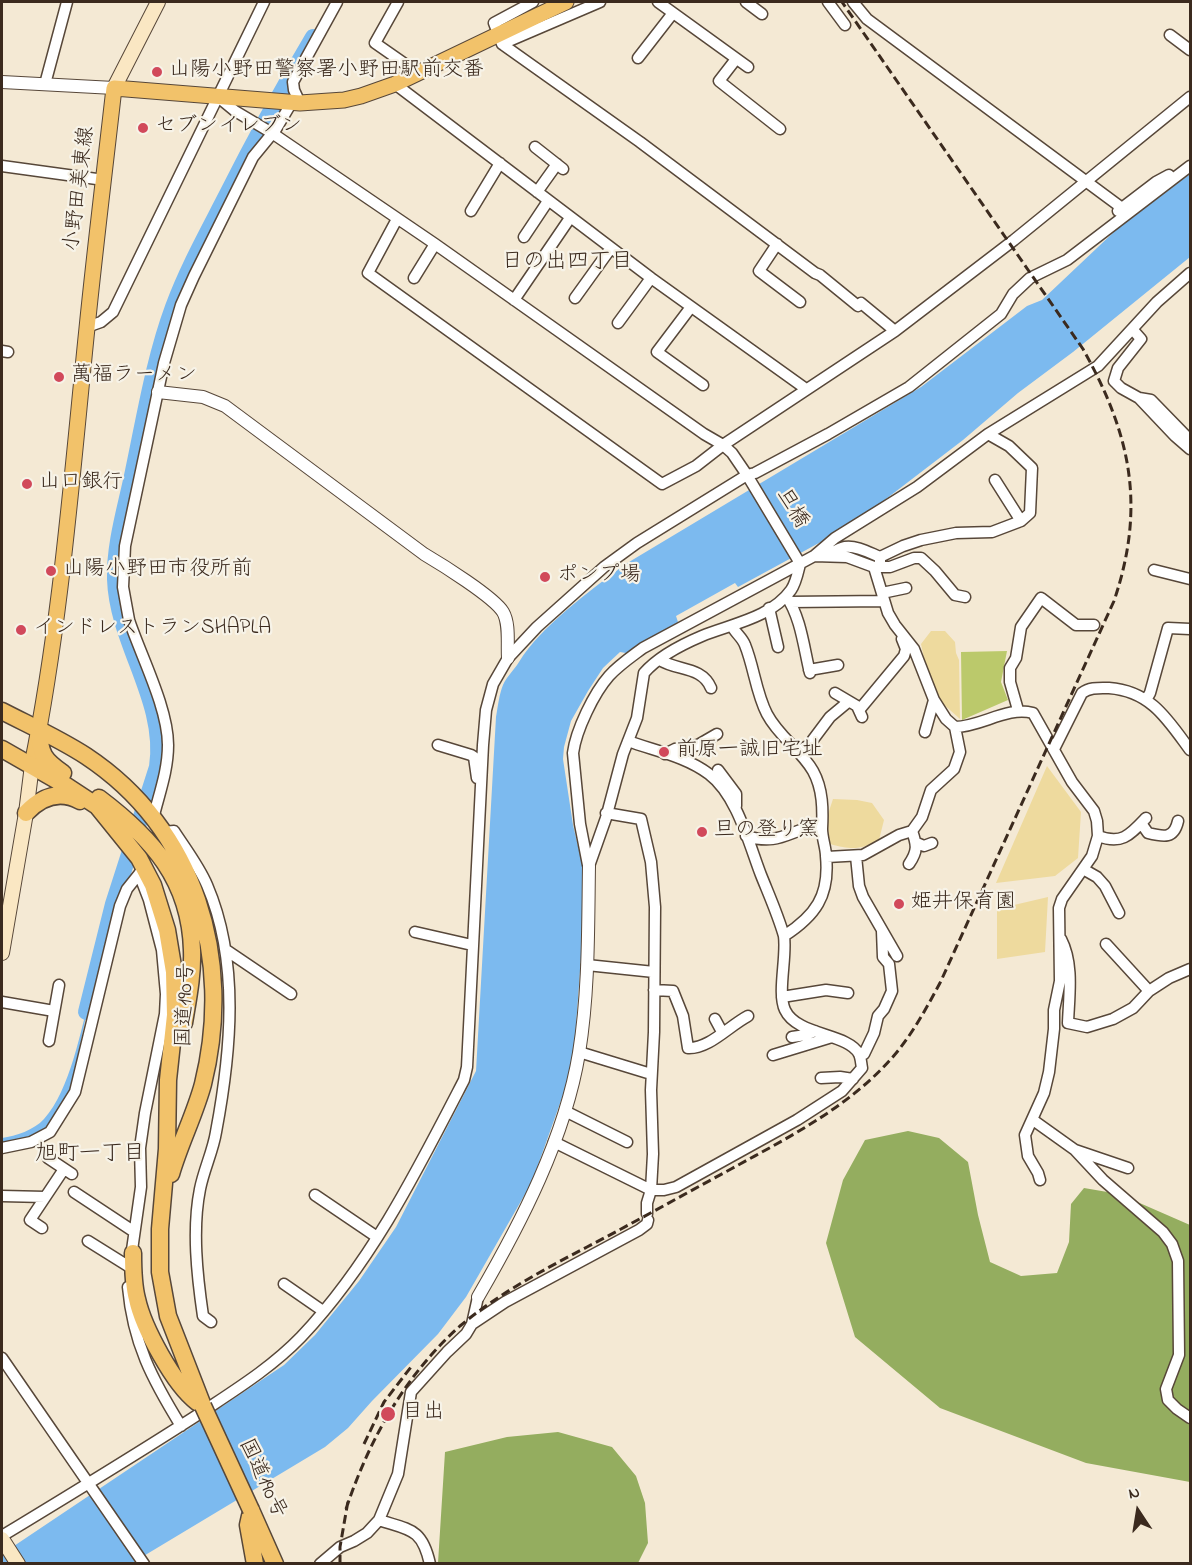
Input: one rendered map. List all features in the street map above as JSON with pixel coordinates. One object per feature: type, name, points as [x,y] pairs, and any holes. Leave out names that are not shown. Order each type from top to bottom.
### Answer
[{"type":"highway","name":"国道190号","points":[[2,711],[87,756],[124,787],[152,817],[156,836],[185,869],[205,921],[212,958],[214,1002],[208,1053],[203,1083],[175,1161],[162,1206]]},
{"type":"highway","points":[[39,731],[41,749],[48,762],[100,799],[127,834]]},
{"type":"highway","name":"国道190号","points":[[2,749],[97,806],[127,834],[141,867],[153,885],[167,930],[174,972],[175,1015],[168,1080],[159,1248],[166,1308],[174,1336],[203,1406],[275,1563]]},
{"type":"highway","points":[[26,813],[40,800],[63,795],[71,796],[127,834],[156,836],[161,855],[179,890],[188,917],[192,942],[189,988],[166,1149]]},
{"type":"highway","points":[[130,1259],[137,1299],[148,1331],[181,1385],[192,1398],[203,1406]]},
{"type":"highway","points":[[250,1510],[248,1526],[255,1563]]},
{"type":"main road","points":[[158,2],[114,88],[294,102],[344,100],[394,84],[500,39],[566,2]]},
{"type":"main road","name":"小野田美東線","points":[[32,765],[39,731],[68,525],[87,327],[114,88]]},
{"type":"main road","points":[[2,953],[32,765]]},
{"type":"main road","points":[[3,1540],[18,1563]]},
{"type":"street","points":[[45,84],[67,2]]},
{"type":"street","points":[[87,327],[101,322],[114,312],[264,2]]},
{"type":"street","points":[[152,817],[165,773],[168,743],[161,711],[129,620],[123,586],[123,563],[164,363],[181,305],[194,276],[253,157],[294,102],[293,82],[337,2]]},
{"type":"street","points":[[398,2],[375,43],[418,73]]},
{"type":"street","points":[[533,2],[513,6],[494,23],[500,39],[820,275],[858,306],[861,303],[895,331]]},
{"type":"street","points":[[500,39],[600,2]]},
{"type":"street","points":[[658,2],[748,67]]},
{"type":"street","points":[[746,2],[762,14]]},
{"type":"street","points":[[828,2],[845,25]]},
{"type":"street","points":[[853,2],[867,19],[1122,208]]},
{"type":"street","points":[[638,58],[674,13]]},
{"type":"street","points":[[1170,35],[1191,50]]},
{"type":"street","points":[[736,59],[719,81],[780,129]]},
{"type":"street","points":[[2,82],[114,88]]},
{"type":"street","points":[[394,84],[690,307],[806,389]]},
{"type":"street","points":[[218,97],[235,111],[270,132],[435,244],[704,434],[723,444]]},
{"type":"street","points":[[398,219],[368,273],[662,484],[696,466],[723,444],[895,331],[1014,240],[1191,97]]},
{"type":"street","points":[[535,147],[560,166],[537,192]]},
{"type":"street","points":[[471,211],[500,163]]},
{"type":"street","points":[[2,166],[104,180]]},
{"type":"street","points":[[1091,242],[1091,237],[1097,230],[1122,208],[1156,182],[1190,166]]},
{"type":"street","points":[[3,1540],[91,1488],[263,1372],[301,1336],[347,1284],[398,1206],[464,1080],[467,1067],[480,787],[486,710],[493,684],[508,658],[537,627],[604,567],[637,543],[755,473],[909,387],[1001,314],[1006,303],[1024,282],[1067,261],[1190,166]]},
{"type":"street","points":[[524,237],[548,201]]},
{"type":"street","points":[[514,300],[570,218]]},
{"type":"street","points":[[414,278],[435,244]]},
{"type":"street","points":[[777,244],[759,271],[800,302]]},
{"type":"street","points":[[575,298],[611,248]]},
{"type":"street","points":[[320,1563],[340,1547],[367,1533],[379,1520],[398,1474],[411,1392],[466,1334],[472,1324],[478,1297],[514,1229],[554,1142],[565,1111],[579,1052],[587,965],[589,866],[580,824],[573,753],[576,732],[608,678],[622,663],[643,648],[799,562],[814,556],[835,538],[917,487],[988,435],[1098,366],[1157,302],[1191,273]]},
{"type":"street","points":[[618,323],[651,278]]},
{"type":"street","points":[[690,307],[657,352],[703,385]]},
{"type":"street","points":[[1133,330],[1141,339],[1118,368],[1114,381],[1121,388],[1139,398],[1175,436],[1191,449]]},
{"type":"street","points":[[158,392],[203,397],[225,406],[424,554],[448,568],[503,612],[507,624],[508,658]]},
{"type":"street","points":[[1139,398],[1151,400],[1191,440]]},
{"type":"street","points":[[878,563],[903,546],[921,540],[956,533],[993,532],[1021,521],[1030,513],[1032,468],[1009,446],[988,435]]},
{"type":"street","name":"旦橋","points":[[723,444],[749,477],[799,562]]},
{"type":"street","points":[[995,480],[1021,521]]},
{"type":"street","points":[[814,556],[847,557],[890,567],[914,558],[921,558],[935,571],[950,591],[955,595],[965,597]]},
{"type":"street","points":[[799,562],[788,599],[799,629],[809,672],[838,664]]},
{"type":"street","points":[[835,693],[861,713],[904,656],[906,649],[883,597],[878,563]]},
{"type":"street","points":[[1154,570],[1191,579]]},
{"type":"street","points":[[589,866],[637,717],[644,673],[682,645],[756,617],[788,599],[883,597],[906,588]]},
{"type":"street","points":[[1018,710],[1010,682],[1010,668],[1016,658],[1021,627],[1041,598],[1076,625],[1094,625]]},
{"type":"street","points":[[770,608],[778,647]]},
{"type":"street","points":[[732,626],[745,645],[767,714],[779,733],[805,760],[817,779],[823,803],[822,829],[827,858],[825,881],[817,907],[810,917],[784,936]]},
{"type":"street","points":[[1146,700],[1168,628],[1191,629]]},
{"type":"street","points":[[888,665],[899,656],[901,650],[898,629]]},
{"type":"street","points":[[827,858],[863,855],[899,835],[912,831],[922,817],[931,790],[954,769],[958,761],[960,745],[955,727],[946,719],[934,700],[914,650],[898,629]]},
{"type":"street","points":[[660,660],[674,668],[699,673],[708,681],[711,688]]},
{"type":"street","points":[[1054,749],[1080,696],[1088,689],[1123,691],[1146,700],[1166,716],[1191,750]]},
{"type":"street","points":[[925,732],[934,700]]},
{"type":"street","points":[[797,752],[809,745],[830,717],[848,702]]},
{"type":"street","points":[[955,727],[965,727],[1018,710],[1033,713],[1072,782],[1094,811],[1098,836],[1092,856],[1062,899],[1059,908],[1060,981],[1054,1010],[1051,1064],[1044,1093],[1025,1135],[1028,1156],[1040,1180]]},
{"type":"street","points":[[665,754],[675,749],[698,745],[717,734]]},
{"type":"street","points":[[554,1142],[651,1190],[664,1191],[693,1178],[819,1107],[842,1091],[862,1068],[860,1056],[855,1048],[791,1019],[786,1013],[782,997],[786,949],[784,936],[746,836],[726,793],[711,776],[681,758],[628,741]]},
{"type":"street","points":[[438,746],[474,757],[480,787]]},
{"type":"street","points":[[718,770],[735,794],[737,803],[735,809]]},
{"type":"street","points":[[472,1324],[505,1302],[647,1224],[646,1203],[651,1190],[653,1154],[651,1074],[655,907],[651,862],[640,819],[606,813]]},
{"type":"street","points":[[1098,836],[1115,840],[1124,838],[1143,821],[1148,834],[1171,835],[1176,830],[1178,821]]},
{"type":"street","points":[[746,836],[761,840],[784,838],[818,825],[822,829]]},
{"type":"street","points":[[156,836],[174,831],[206,883],[214,903],[226,950],[229,979],[228,1040],[216,1132],[200,1188],[197,1209],[200,1293],[203,1316],[211,1322]]},
{"type":"street","points":[[909,864],[916,853],[917,843],[912,831]]},
{"type":"street","points":[[917,843],[924,846],[932,843]]},
{"type":"street","points":[[856,856],[859,886],[897,956]]},
{"type":"street","points":[[2,1148],[42,1138],[57,1123],[75,1092],[120,906],[127,889],[141,867]]},
{"type":"street","points":[[141,867],[162,950],[166,994],[165,1014],[145,1113],[141,1148],[141,1187],[130,1259],[129,1307],[138,1345],[147,1360],[149,1373],[181,1426]]},
{"type":"street","points":[[1083,869],[1105,886],[1119,913]]},
{"type":"street","points":[[860,1056],[868,1047],[878,1016],[884,1009],[892,991],[889,964],[883,957],[882,931]]},
{"type":"street","points":[[415,932],[472,945]]},
{"type":"street","points":[[1059,933],[1067,950],[1068,1023],[1086,1027],[1113,1019],[1133,1008],[1149,991],[1169,978],[1191,969]]},
{"type":"street","points":[[1106,944],[1149,991]]},
{"type":"street","points":[[226,950],[291,994]]},
{"type":"street","points":[[587,965],[654,972]]},
{"type":"street","points":[[49,1041],[59,985]]},
{"type":"street","points":[[654,990],[673,991],[683,1016],[688,1048],[706,1045],[748,1016]]},
{"type":"street","points":[[782,997],[826,990],[848,993]]},
{"type":"street","points":[[2,1002],[54,1011]]},
{"type":"street","points":[[715,1019],[722,1032]]},
{"type":"street","points":[[792,1037],[815,1031]]},
{"type":"street","points":[[773,1055],[832,1037]]},
{"type":"street","points":[[579,1052],[651,1074]]},
{"type":"street","points":[[822,1078],[853,1079]]},
{"type":"street","points":[[565,1111],[627,1142]]},
{"type":"street","points":[[1033,1120],[1075,1150],[1103,1180],[1162,1232],[1172,1244],[1178,1261],[1179,1355],[1166,1389],[1168,1400],[1191,1418]]},
{"type":"street","points":[[1075,1150],[1128,1168]]},
{"type":"street","points":[[42,1228],[30,1220],[45,1197],[68,1171],[48,1158]]},
{"type":"street","points":[[74,1192],[133,1231]]},
{"type":"street","points":[[315,1195],[377,1236]]},
{"type":"street","points":[[2,1196],[45,1197]]},
{"type":"street","points":[[88,1241],[130,1259]]},
{"type":"street","points":[[284,1284],[323,1311]]},
{"type":"street","points":[[2,1358],[143,1562]]},
{"type":"street","points":[[379,1520],[417,1534],[423,1541],[430,1563]]},
{"type":"green space","points":[[1007,651],[1001,682],[1008,700],[962,720],[961,652]]},
{"type":"green space","points":[[908,1131],[939,1138],[968,1162],[990,1262],[1021,1276],[1057,1273],[1069,1242],[1071,1204],[1084,1188],[1119,1194],[1190,1225],[1190,1482],[1086,1463],[940,1408],[855,1337],[826,1243],[843,1180],[865,1140]]},
{"type":"green space","points":[[558,1432],[612,1447],[636,1476],[645,1503],[648,1543],[638,1563],[438,1563],[445,1452],[507,1437]]},
{"type":"sand","points":[[931,631],[945,631],[955,642],[959,660],[960,719],[941,702],[927,673],[921,644]]},
{"type":"sand","points":[[1047,766],[1081,812],[1078,858],[1055,876],[996,883]]},
{"type":"sand","points":[[833,799],[872,803],[884,820],[879,840],[856,848],[830,844],[827,817]]},
{"type":"sand","points":[[1048,897],[1045,952],[997,959],[997,909]]},
{"type":"water","points":[[1190,174],[1190,257],[1073,352],[1018,393],[963,440],[852,525],[738,587],[735,583],[676,616],[678,622],[626,653],[620,652],[603,668],[588,691],[571,721],[563,759],[573,825],[582,863],[582,944],[575,1039],[570,1070],[532,1182],[466,1297],[438,1334],[348,1428],[325,1447],[132,1563],[2,1564],[2,1554],[284,1365],[315,1335],[359,1281],[396,1227],[476,1071],[496,717],[506,679],[540,635],[581,598],[624,565],[921,387],[1027,306],[1042,300],[1116,230]]},
{"type":"water","points":[[91,992],[71,1089],[46,1131],[35,1138],[2,1145],[2,1138],[19,1134],[35,1126],[53,1107],[74,1059]]},
{"type":"waterway","points":[[86,1012],[113,904],[157,767],[158,743],[155,719],[124,627],[115,579],[118,538],[155,368],[166,327],[191,265],[257,136],[313,37]]},
{"type":"railway","points":[[346,1509],[366,1458],[391,1410],[422,1366],[460,1326],[505,1293],[754,1157],[820,1118],[861,1088],[897,1052],[915,1027],[940,983],[1114,601],[1124,566],[1131,502],[1122,441],[1113,411],[1083,349],[842,2]]},
{"type":"railway","points":[[364,1444],[384,1402],[411,1367]]},
{"type":"railway","points":[[340,1564],[340,1547],[348,1501]]},
{"type":"place","name":"山陽小野田警察署小野田駅前交番","points":[[157,72]]},
{"type":"place","name":"セブンイレブン","points":[[143,128]]},
{"type":"place","name":"萬福ラーメン","points":[[59,377]]},
{"type":"place","name":"山口銀行","points":[[27,484]]},
{"type":"place","name":"山陽小野田市役所前","points":[[51,571]]},
{"type":"place","name":"ポンプ場","points":[[545,577]]},
{"type":"place","name":"インドレストランSHAPLA","points":[[21,630]]},
{"type":"place","name":"前原一誠旧宅址","points":[[664,752]]},
{"type":"place","name":"旦の登り窯","points":[[702,832]]},
{"type":"place","name":"姫井保育園","points":[[899,904]]},
{"type":"place","name":"目出","points":[[388,1414]]},
{"type":"district","name":"日の出四丁目","points":[[567,263]]},
{"type":"district","name":"旭町一丁目","points":[[90,1155]]}]
